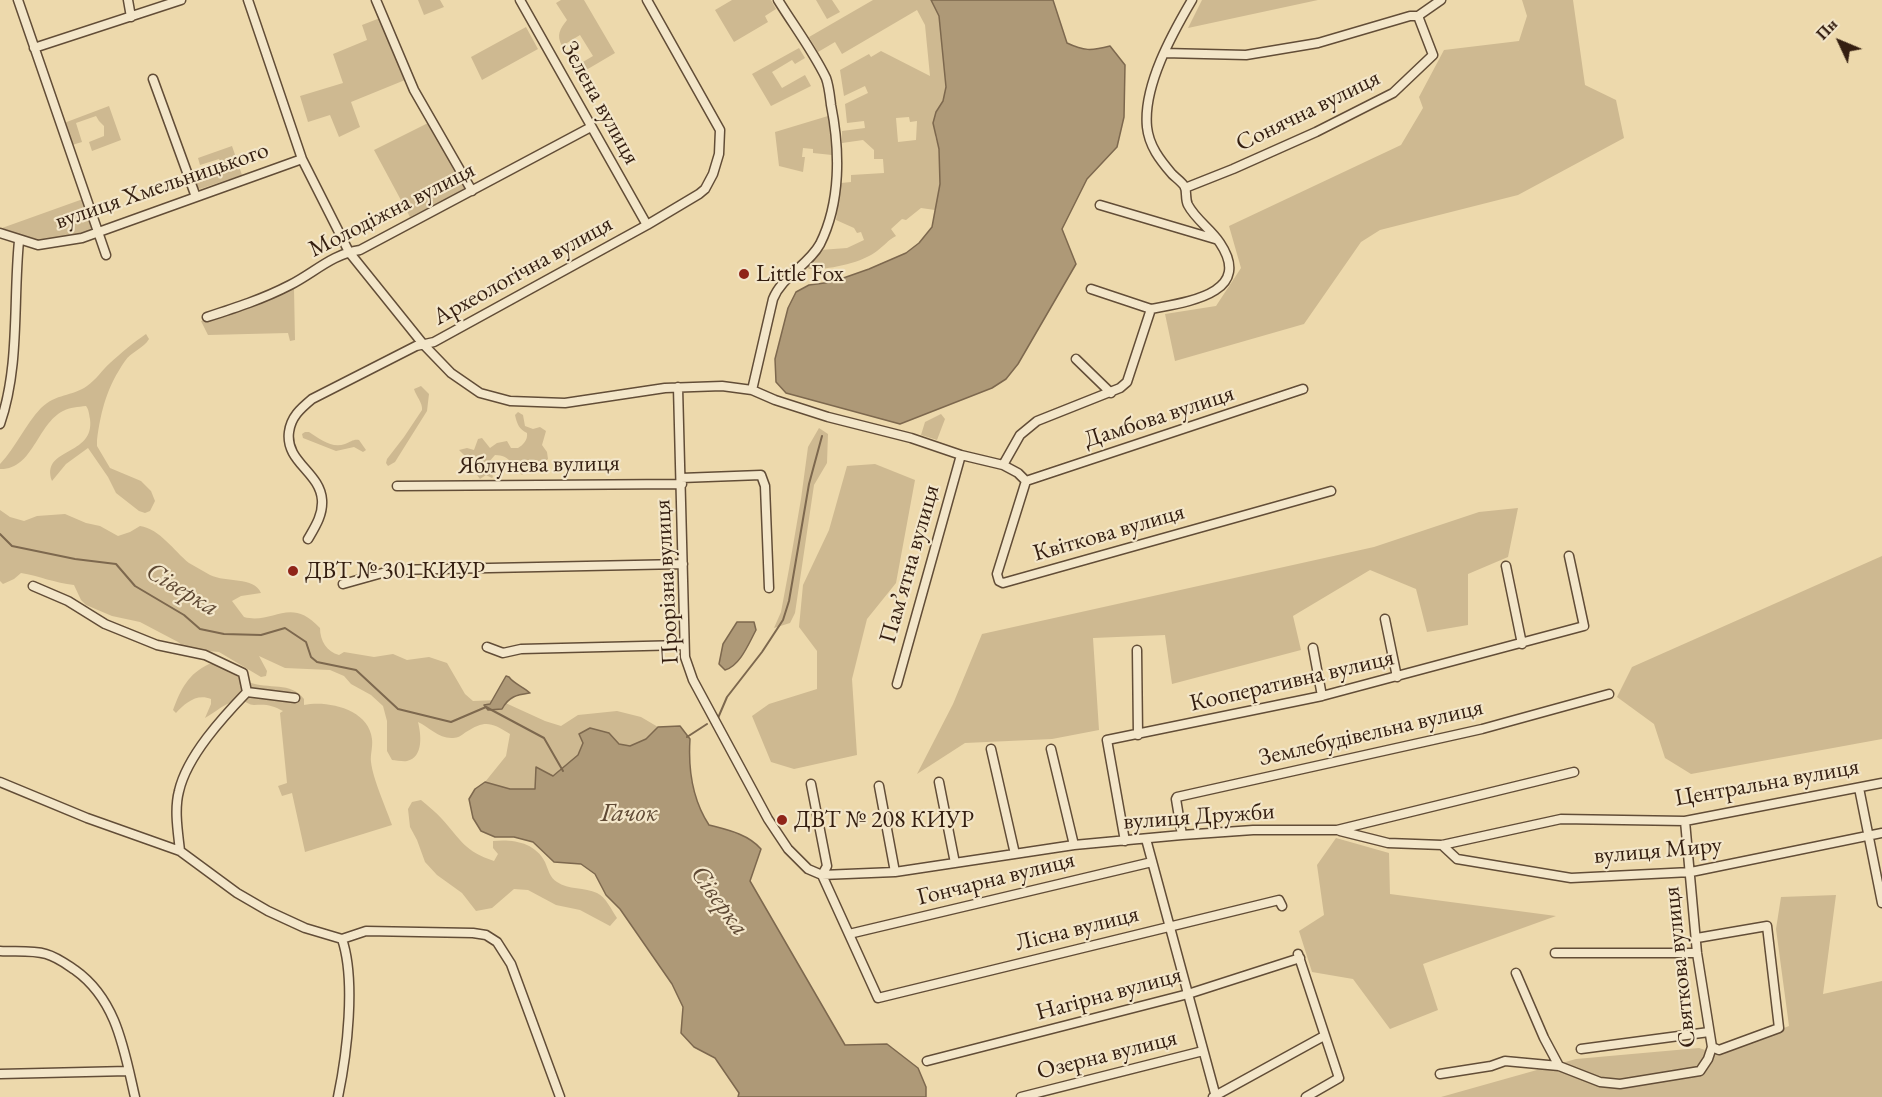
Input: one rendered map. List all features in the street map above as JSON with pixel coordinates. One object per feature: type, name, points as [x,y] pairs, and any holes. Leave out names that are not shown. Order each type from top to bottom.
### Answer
[{"type":"street","points":[[18,0],[106,255]]},
{"type":"street","points":[[128,0],[131,17]]},
{"type":"street","points":[[34,48],[181,0]]},
{"type":"street","points":[[248,0],[302,159],[349,252],[423,344],[465,384],[486,396],[510,401],[565,403],[678,387],[722,386],[752,390],[774,400],[828,417],[1003,465],[1018,472],[1026,481]]},
{"type":"street","points":[[376,0],[414,90],[472,191]]},
{"type":"street","name":"Зелена вулиця","points":[[520,0],[647,225]]},
{"type":"street","name":"Археологічна вулиця","points":[[308,539],[319,519],[322,501],[317,483],[293,456],[288,441],[291,422],[300,409],[312,399],[423,344],[434,342],[647,225],[705,189],[713,174],[719,154],[720,130],[647,0]]},
{"type":"street","points":[[752,390],[773,299],[785,280],[818,248],[831,219],[837,173],[835,123],[827,80],[778,0]]},
{"type":"street","points":[[1091,289],[1151,309],[1203,298],[1223,285],[1230,271],[1229,257],[1218,240],[1199,222],[1187,202],[1185,188],[1154,150],[1147,126],[1150,85],[1192,0]]},
{"type":"street","name":"Сонячна вулиця","points":[[1164,53],[1246,55],[1318,43],[1410,16],[1418,16],[1441,0]]},
{"type":"street","name":"Сонячна вулиця","points":[[1185,188],[1316,132],[1393,93],[1433,55],[1418,16]]},
{"type":"street","points":[[153,79],[195,197]]},
{"type":"street","name":"Молодіжна вулиця","points":[[207,317],[262,298],[291,285],[342,254],[360,250],[591,127]]},
{"type":"street","name":"вулиця Хмельницького","points":[[0,233],[38,246],[59,243],[99,233],[302,159]]},
{"type":"street","points":[[1100,205],[1218,240]]},
{"type":"street","points":[[0,424],[6,407],[14,361],[15,278],[20,241]]},
{"type":"street","points":[[1003,465],[1020,435],[1037,421],[1111,393],[1127,382],[1151,309]]},
{"type":"street","points":[[1076,359],[1111,393]]},
{"type":"street","name":"Прорізна вулиця","points":[[678,387],[685,657],[693,680],[768,819],[788,849],[808,869],[822,875]]},
{"type":"street","name":"Дамбова вулиця","points":[[1026,481],[1303,389]]},
{"type":"street","name":"Памʼятна вулиця","points":[[897,684],[961,455]]},
{"type":"street","name":"Яблунева вулиця","points":[[397,486],[682,481],[760,475],[765,486],[769,588]]},
{"type":"street","name":"Квіткова вулиця","points":[[1026,481],[997,574],[999,581],[1004,583],[1331,491]]},
{"type":"street","name":"Кооперативна вулиця","points":[[1125,841],[1106,742],[1108,739],[1138,735],[1322,696],[1584,626],[1569,556]]},
{"type":"street","points":[[343,584],[393,570],[683,564]]},
{"type":"street","points":[[1506,566],[1522,644]]},
{"type":"street","points":[[33,586],[68,601],[105,624],[157,645],[205,655],[243,673],[248,692]]},
{"type":"street","points":[[1385,619],[1397,677]]},
{"type":"street","points":[[487,647],[503,653],[521,649],[684,645]]},
{"type":"street","points":[[1312,648],[1322,696]]},
{"type":"street","points":[[1137,650],[1138,735]]},
{"type":"street","points":[[248,692],[295,698]]},
{"type":"street","points":[[180,851],[177,814],[178,793],[183,777],[197,753],[232,708],[248,692]]},
{"type":"street","name":"Землебудівельна вулиця","points":[[1182,835],[1177,797],[1482,729],[1609,694]]},
{"type":"street","points":[[991,748],[1015,854]]},
{"type":"street","points":[[1051,749],[1074,845]]},
{"type":"street","name":"вулиця Дружби","points":[[822,875],[895,872],[1074,845],[1182,835],[1253,830],[1336,830],[1574,772]]},
{"type":"street","points":[[939,782],[955,863]]},
{"type":"street","points":[[0,783],[87,818],[180,851],[237,893],[268,911],[305,928],[342,939],[366,931],[486,935],[497,942],[511,964],[560,1097]]},
{"type":"street","name":"Центральна вулиця","points":[[1336,830],[1388,843],[1442,845],[1562,819],[1685,821],[1882,783]]},
{"type":"street","points":[[811,784],[826,866],[822,875],[849,934]]},
{"type":"street","points":[[879,786],[895,872]]},
{"type":"street","points":[[1859,788],[1868,836],[1879,872],[1882,903]]},
{"type":"street","name":"Святкова вулиця","points":[[1559,1066],[1600,1082],[1620,1084],[1700,1071],[1708,1059],[1712,1047],[1697,953],[1685,821]]},
{"type":"street","name":"вулиця Миру","points":[[1442,845],[1457,859],[1571,878],[1691,872],[1882,833]]},
{"type":"street","points":[[1146,839],[1215,1096],[1324,1036],[1340,1078],[1306,1097]]},
{"type":"street","name":"Гончарна вулиця","points":[[849,934],[1152,862]]},
{"type":"street","name":"Лісна вулиця","points":[[849,934],[879,998],[1279,900],[1282,906]]},
{"type":"street","points":[[1697,938],[1767,926],[1779,1028],[1719,1050],[1712,1047]]},
{"type":"street","points":[[338,1097],[342,1079],[349,1006],[347,963],[342,939]]},
{"type":"street","points":[[0,951],[46,954],[70,967],[93,985],[102,996],[116,1022],[135,1097]]},
{"type":"street","points":[[1555,953],[1697,953]]},
{"type":"street","name":"Нагірна вулиця","points":[[927,1060],[1189,995],[1299,956],[1324,1036]]},
{"type":"street","points":[[1516,973],[1544,1038],[1559,1066]]},
{"type":"street","points":[[1581,1049],[1709,1032]]},
{"type":"street","name":"Озерна вулиця","points":[[1021,1097],[1203,1051]]},
{"type":"street","points":[[1440,1074],[1491,1066],[1505,1061],[1559,1066]]},
{"type":"street","points":[[0,1074],[128,1071]]},
{"type":"shaded area","points":[[418,0],[440,0],[444,7],[424,15]]},
{"type":"shaded area","points":[[561,0],[584,0],[615,53],[576,76],[571,69],[593,56],[580,35],[562,46],[559,39],[560,32],[567,20],[556,3]]},
{"type":"shaded area","points":[[732,0],[771,0],[776,9],[765,16],[768,22],[734,42],[715,10]]},
{"type":"shaded area","points":[[816,0],[832,0],[840,12],[827,19]]},
{"type":"shaded area","points":[[873,0],[931,0],[939,16],[946,87],[944,101],[936,112],[935,136],[939,149],[940,184],[935,210],[921,208],[906,220],[902,219],[891,229],[896,236],[863,259],[835,267],[817,269],[809,269],[806,266],[820,250],[847,248],[864,240],[861,232],[857,233],[854,228],[836,220],[841,183],[851,182],[851,175],[884,173],[883,159],[874,159],[874,150],[863,140],[842,143],[842,131],[865,128],[864,121],[847,123],[845,104],[868,93],[865,86],[844,96],[840,70],[869,54],[871,57],[881,51],[930,76],[925,25],[917,10],[842,54],[835,42],[818,52],[809,37]],"holes":[[[909,117],[910,122],[917,121],[916,140],[898,142],[896,118]]]},
{"type":"shaded area","points":[[1202,0],[1318,0],[1188,28]]},
{"type":"shaded area","points":[[1522,0],[1573,0],[1585,85],[1616,100],[1624,138],[1518,195],[1380,230],[1361,242],[1304,324],[1175,361],[1165,314],[1216,306],[1241,268],[1229,226],[1401,145],[1423,108],[1419,97],[1444,50],[1519,41],[1527,16]]},
{"type":"shaded area","points":[[380,18],[405,80],[351,102],[360,127],[339,137],[330,115],[308,122],[300,96],[343,83],[333,54],[367,40],[362,25]]},
{"type":"shaded area","points":[[526,27],[538,49],[482,80],[471,57]]},
{"type":"shaded area","points":[[799,48],[805,58],[795,64],[792,60],[772,72],[782,88],[805,75],[811,86],[771,106],[752,74]]},
{"type":"shaded area","points":[[109,106],[121,140],[92,151],[89,142],[104,136],[104,126],[96,116],[76,123],[82,142],[72,145],[64,123]]},
{"type":"shaded area","points":[[828,116],[832,155],[813,153],[813,149],[803,148],[802,157],[805,157],[803,172],[779,166],[775,132]]},
{"type":"shaded area","points":[[428,123],[466,189],[410,217],[374,150]]},
{"type":"shaded area","points":[[232,146],[242,175],[200,189],[195,186],[193,178],[203,174],[206,179],[224,172],[219,159],[200,165],[198,158]]},
{"type":"shaded area","points":[[83,199],[93,228],[91,232],[38,241],[2,228]]},
{"type":"shaded area","points":[[297,283],[294,289],[295,340],[290,341],[288,333],[208,335],[201,321],[208,320]]},
{"type":"shaded area","points":[[146,334],[149,339],[125,361],[109,390],[97,446],[110,468],[141,481],[151,491],[155,501],[150,511],[145,513],[139,511],[116,493],[88,448],[66,464],[52,481],[50,470],[54,462],[84,440],[89,431],[90,419],[86,406],[68,409],[54,417],[28,455],[11,467],[0,469],[0,464],[41,408],[53,400],[87,386],[114,359]]},
{"type":"shaded area","points":[[421,386],[429,394],[427,411],[395,462],[388,466],[387,459],[422,410],[414,389]]},
{"type":"shaded area","points":[[518,412],[523,415],[525,426],[533,429],[540,427],[546,431],[542,445],[547,452],[548,459],[542,464],[531,463],[522,475],[508,459],[495,455],[488,463],[493,477],[486,475],[480,479],[477,475],[475,458],[466,457],[459,450],[467,448],[474,450],[478,439],[482,438],[490,448],[497,443],[507,441],[511,448],[518,448],[525,442],[527,433],[518,424],[515,415]]},
{"type":"shaded area","points":[[941,414],[945,419],[937,440],[921,435],[925,422]]},
{"type":"shaded area","points":[[819,428],[828,434],[827,463],[814,485],[795,613],[790,623],[774,628],[781,612],[808,447]]},
{"type":"shaded area","points":[[305,432],[335,445],[359,440],[366,450],[363,452],[354,447],[336,451],[303,438],[302,434]]},
{"type":"shaded area","points":[[875,464],[915,480],[896,583],[867,619],[852,679],[857,755],[794,769],[771,762],[752,716],[769,704],[817,689],[817,651],[799,627],[803,585],[829,530],[847,466]]},
{"type":"shaded area","points":[[1518,508],[1508,557],[1468,574],[1468,625],[1427,632],[1416,589],[1370,570],[1293,616],[1301,650],[1172,684],[1165,635],[1093,638],[1099,730],[1052,739],[965,743],[917,774],[953,704],[982,634],[1374,547],[1479,512]]},
{"type":"shaded area","points":[[0,510],[10,517],[24,521],[37,516],[65,514],[100,526],[118,536],[140,526],[147,528],[160,536],[189,563],[210,575],[246,582],[257,588],[261,593],[241,596],[232,601],[244,617],[300,613],[320,628],[325,645],[339,655],[344,652],[374,657],[393,654],[407,660],[429,657],[447,663],[465,694],[473,701],[499,700],[561,726],[578,715],[617,711],[641,717],[658,727],[646,739],[630,746],[619,744],[609,733],[590,728],[579,734],[583,743],[578,755],[553,776],[537,767],[535,789],[510,789],[485,782],[506,756],[510,734],[493,725],[483,724],[458,737],[448,738],[418,722],[420,744],[416,755],[407,761],[392,760],[387,751],[387,721],[383,706],[371,695],[351,684],[344,676],[330,670],[285,668],[259,656],[267,671],[266,676],[261,677],[219,652],[186,649],[178,642],[140,622],[112,616],[86,605],[74,585],[21,573],[3,584],[0,581]]},
{"type":"shaded area","points":[[1882,556],[1882,739],[1691,774],[1665,758],[1654,724],[1617,697],[1632,667]]},
{"type":"shaded area","points":[[209,664],[214,664],[248,682],[293,690],[304,699],[304,705],[335,706],[346,709],[363,720],[372,739],[371,759],[374,777],[392,825],[305,852],[292,793],[282,796],[278,786],[287,783],[280,713],[283,711],[269,705],[252,705],[236,701],[205,718],[211,704],[211,699],[206,697],[196,698],[176,713],[173,710],[190,677]]},
{"type":"shaded area","points":[[421,800],[440,816],[464,844],[476,853],[494,861],[498,854],[493,848],[493,841],[515,841],[529,846],[541,855],[551,876],[561,885],[592,891],[600,895],[617,918],[610,926],[580,910],[556,905],[528,890],[514,889],[492,908],[476,911],[462,893],[437,875],[425,862],[410,827],[408,809],[412,802]]},
{"type":"shaded area","points":[[1336,838],[1389,853],[1390,894],[1556,916],[1423,964],[1438,1010],[1390,1029],[1353,979],[1312,972],[1299,931],[1324,915],[1317,865]]},
{"type":"shaded area","points":[[1836,895],[1823,994],[1882,981],[1882,1097],[1441,1097],[1576,1059],[1699,1048],[1718,1054],[1789,1026],[1776,929],[1781,897]]},
{"type":"water","points":[[931,0],[1053,0],[1067,43],[1088,49],[1110,46],[1125,65],[1124,117],[1117,147],[1087,179],[1062,229],[1076,264],[1018,364],[1006,379],[992,388],[900,424],[786,393],[776,382],[775,359],[788,308],[796,292],[809,285],[832,282],[869,269],[906,253],[919,243],[932,227],[940,184],[939,149],[933,123],[936,112],[943,101],[946,87],[939,16]]},
{"type":"water","points":[[737,622],[754,622],[756,630],[740,659],[725,670],[719,664],[723,644]]},
{"type":"water","points":[[506,676],[530,693],[514,697],[502,709],[488,710],[484,705],[490,704]]},
{"type":"water","name":"Гачок","points":[[680,726],[690,739],[692,784],[703,815],[709,825],[744,836],[761,849],[750,881],[845,1045],[887,1044],[918,1068],[926,1087],[926,1097],[738,1097],[739,1093],[715,1058],[694,1047],[681,1033],[683,1007],[672,984],[620,909],[606,895],[595,874],[581,864],[554,862],[533,842],[514,837],[495,837],[481,831],[473,818],[469,799],[475,789],[485,782],[510,789],[535,789],[536,767],[553,776],[578,755],[583,743],[579,734],[590,728],[609,733],[619,744],[630,746],[646,739],[658,727]]},
{"type":"waterway","points":[[718,718],[727,697],[762,652],[783,620],[789,601],[809,484],[822,436]]},
{"type":"waterway","name":"Сіверка","points":[[0,534],[12,546],[75,559],[116,564],[135,586],[184,615],[200,629],[224,634],[261,635],[285,628],[306,642],[311,657],[317,662],[356,670],[398,709],[451,722],[486,707],[544,738],[563,771]]},
{"type":"waterway","points":[[687,737],[707,724]]},
{"type":"place","name":"Little Fox","points":[[744,274]]},
{"type":"place","name":"ДВТ № 301 КИУР","points":[[293,571]]},
{"type":"place","name":"ДВТ № 208 КИУР","points":[[782,820]]}]
